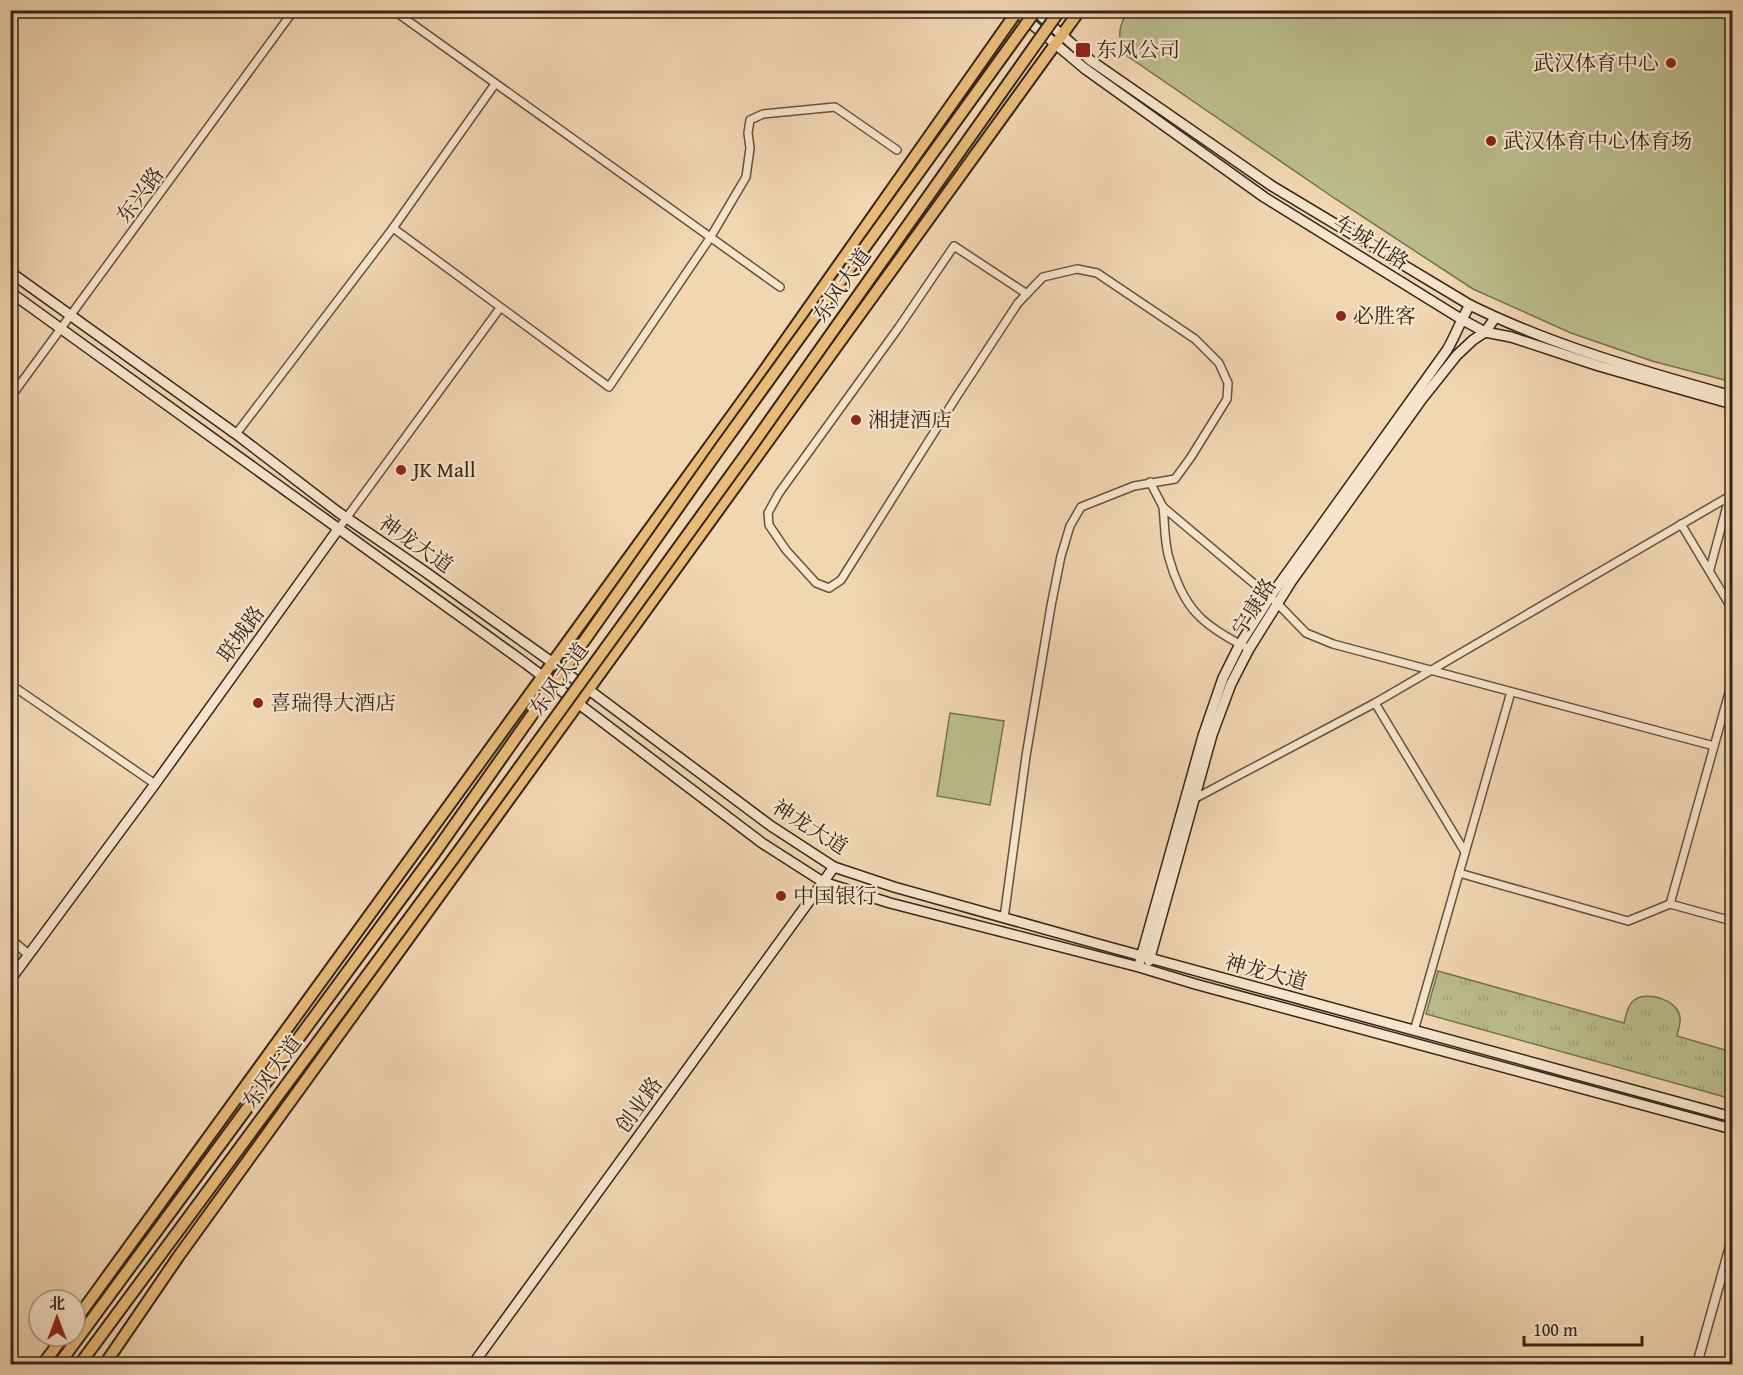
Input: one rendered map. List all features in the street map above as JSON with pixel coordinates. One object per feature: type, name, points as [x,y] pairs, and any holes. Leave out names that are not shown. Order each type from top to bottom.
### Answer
[{"type":"main road","name":"东风大道","points":[[80,1365],[474,830],[746,454],[1060,10]]},
{"type":"main road","points":[[105,1365],[178,1257],[587,690],[1060,41],[1080,10]]},
{"type":"main road","points":[[87,1304],[759,378],[1017,11]]},
{"type":"main road","name":"车城北路","points":[[1017,11],[1034,27],[1090,60],[1272,186],[1470,305],[1495,318],[1602,357],[1732,396]]},
{"type":"main road","name":"东风大道","points":[[59,1365],[434,854],[720,448],[1037,12]]},
{"type":"main road","name":"车城北路","points":[[1037,12],[1084,68],[1264,197],[1461,319],[1485,332],[1511,337],[1599,366],[1732,404]]},
{"type":"main road","name":"神龙大道","points":[[10,273],[236,434],[347,518],[553,663],[771,826],[834,867],[894,887],[1004,918],[1732,1117]]},
{"type":"main road","name":"神龙大道","points":[[10,292],[543,677],[762,843],[823,882],[890,903],[1143,968],[1732,1129]]},
{"type":"main road","points":[[1274,600],[1447,350],[1470,305]]},
{"type":"main road","name":"宁康路","points":[[1143,968],[1212,735],[1244,646],[1274,600],[1429,390],[1465,346],[1485,332],[1495,318]]},
{"type":"main road","name":"联城路","points":[[10,980],[155,784],[339,528]]},
{"type":"main road","points":[[1146,957],[1203,736],[1223,678],[1244,646]]},
{"type":"main road","name":"创业路","points":[[473,1365],[834,867]]},
{"type":"main road","points":[[43,1365],[55,1348]]},
{"type":"street","name":"东兴路","points":[[10,398],[294,10]]},
{"type":"street","points":[[393,10],[780,287]]},
{"type":"street","points":[[236,434],[393,228],[495,84]]},
{"type":"street","points":[[393,228],[609,387],[710,238],[746,177],[750,148],[748,133],[750,120],[763,114],[835,107],[897,150]]},
{"type":"street","points":[[1004,918],[1026,756],[1051,606],[1060,556],[1070,526],[1081,507],[1134,486],[1175,479],[1227,399],[1228,383],[1220,363],[1195,339],[1097,273],[1077,269],[1043,278],[1027,294],[1018,303],[841,580],[829,588],[816,583],[786,550],[769,525],[768,513],[785,484],[899,327],[954,246],[1027,294]]},
{"type":"street","name":"联城路","points":[[339,528],[500,308]]},
{"type":"street","points":[[1150,482],[1163,507],[1274,600],[1306,633],[1333,644],[1714,746]]},
{"type":"street","points":[[1710,569],[1732,487]]},
{"type":"street","points":[[1184,804],[1375,703],[1730,496]]},
{"type":"street","points":[[1163,507],[1164,531],[1169,558],[1178,584],[1188,602],[1198,616],[1244,646]]},
{"type":"street","points":[[1681,524],[1732,609]]},
{"type":"street","points":[[1670,904],[1732,682]]},
{"type":"street","points":[[10,684],[155,784]]},
{"type":"street","points":[[1414,1031],[1511,692]]},
{"type":"street","points":[[1375,703],[1465,852]]},
{"type":"street","points":[[1459,873],[1628,921],[1670,904],[1732,921]]},
{"type":"street","points":[[10,939],[28,954]]},
{"type":"street","points":[[10,944],[28,954]]},
{"type":"street","points":[[1697,1365],[1732,1239]]},
{"type":"green space","name":"武汉体育中心体育场","points":[[1129,10],[1732,11],[1732,382],[1652,361],[1571,333],[1473,289],[1334,198],[1123,53],[1120,31]]},
{"type":"green space","points":[[950,713],[1004,721],[990,805],[937,796]]},
{"type":"green space","points":[[1438,971],[1624,1023],[1629,1006],[1633,1001],[1645,996],[1653,996],[1667,1001],[1678,1011],[1680,1017],[1677,1036],[1732,1052],[1732,1099],[1426,1014]]},
{"type":"place","name":"东风公司","points":[[1083,50]]},
{"type":"place","name":"武汉体育中心","points":[[1671,63]]},
{"type":"place","name":"武汉体育中心体育场","points":[[1491,141]]},
{"type":"place","name":"必胜客","points":[[1341,316]]},
{"type":"place","name":"湘捷酒店","points":[[856,420]]},
{"type":"place","name":"JK Mall","points":[[401,470]]},
{"type":"place","name":"喜瑞得大酒店","points":[[258,703]]},
{"type":"place","name":"中国银行","points":[[781,896]]}]
